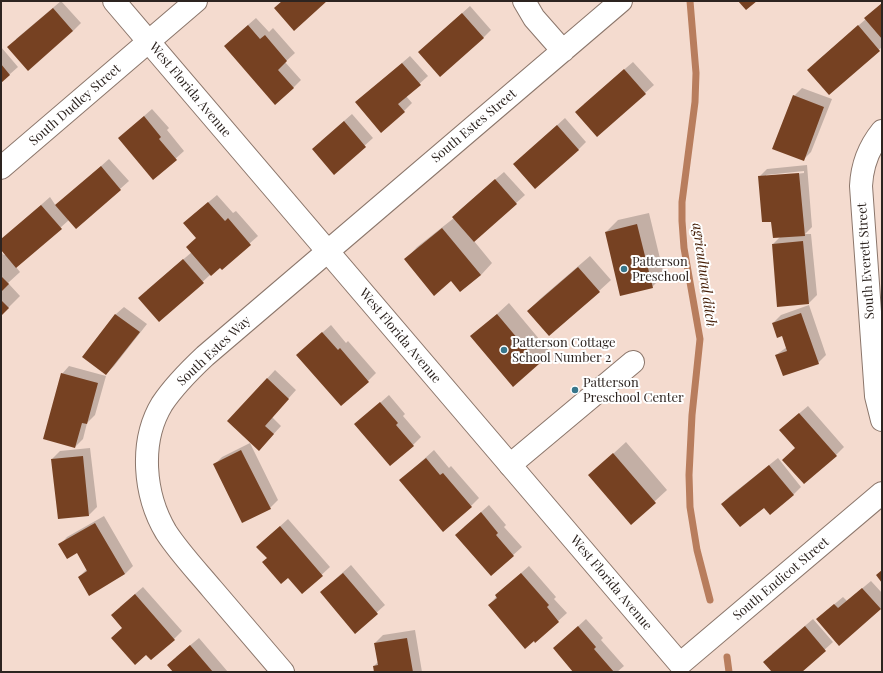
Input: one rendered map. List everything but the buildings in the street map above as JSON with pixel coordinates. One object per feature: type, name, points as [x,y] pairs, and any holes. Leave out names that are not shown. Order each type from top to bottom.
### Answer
[{"type":"street","name":"West Florida Avenue","points":[[114,1],[683,668]]},
{"type":"street","name":"South Dudley Street","points":[[1,168],[196,1]]},
{"type":"street","points":[[524,1],[534,18],[563,51]]},
{"type":"street","name":"South Estes Street","points":[[327,251],[621,1]]},
{"type":"street","name":"South Everett Street","points":[[882,131],[869,151],[862,172],[860,186],[876,396],[882,420]]},
{"type":"street","name":"South Estes Way","points":[[282,672],[183,554],[167,532],[155,509],[150,492],[147,472],[147,454],[150,437],[157,414],[165,400],[183,377],[204,356],[327,251]]},
{"type":"street","points":[[510,465],[633,362]]},
{"type":"street","name":"South Endicot Street","points":[[683,668],[882,493]]},
{"type":"waterway","name":"agricultural ditch","points":[[690,1],[696,73],[695,102],[682,202],[682,221],[684,248],[700,339],[692,415],[689,475],[690,507],[697,550],[710,600]]},
{"type":"waterway","name":"agricultural ditch","points":[[727,657],[729,672]]},
{"type":"place","name":"Patterson Preschool","points":[[624,269]]},
{"type":"place","name":"Patterson Cottage School Number 2","points":[[504,350]]},
{"type":"place","name":"Patterson Preschool Center","points":[[575,390]]}]
